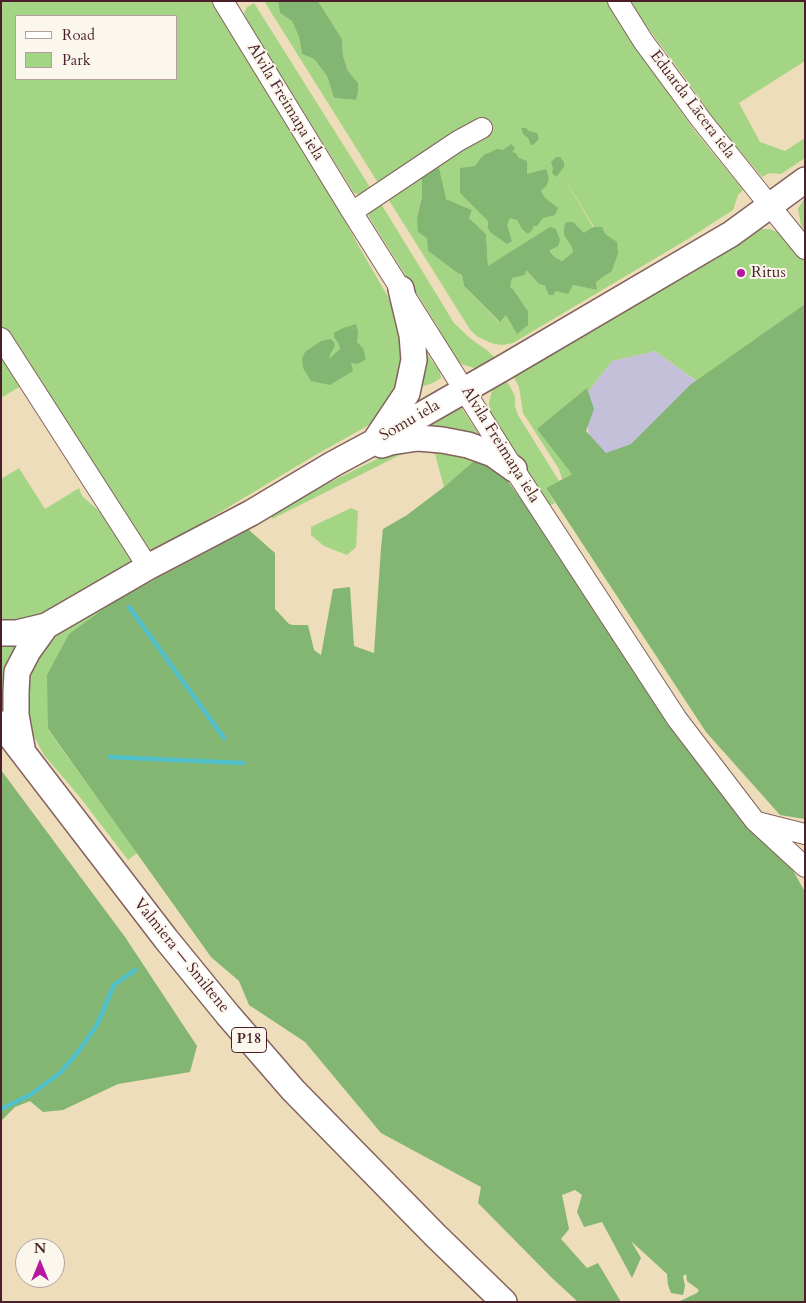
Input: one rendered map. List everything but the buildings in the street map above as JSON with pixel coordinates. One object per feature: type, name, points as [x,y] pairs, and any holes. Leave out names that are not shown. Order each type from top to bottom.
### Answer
[{"type":"main road","name":"Somu iela","points":[[46,626],[148,567],[251,513],[731,234],[805,180]]},
{"type":"main road","points":[[374,442],[407,393],[414,360],[412,335],[401,289]]},
{"type":"main road","points":[[333,464],[391,442],[418,438],[468,445],[493,454],[514,469]]},
{"type":"main road","points":[[1,633],[17,633],[46,626]]},
{"type":"main road","points":[[23,753],[16,715],[17,672],[28,651],[46,626]]},
{"type":"main road","name":"Valmiera — Smiltene","points":[[1,724],[166,940],[293,1090],[435,1235],[504,1302]]},
{"type":"street","name":"Alvila Freimaņa iela","points":[[223,1],[464,390],[677,719],[755,821],[805,867]]},
{"type":"street","name":"Eduarda Lācera iela","points":[[618,1],[649,49],[702,121],[805,249]]},
{"type":"street","points":[[352,212],[458,141],[482,128]]},
{"type":"street","points":[[1,338],[148,567]]},
{"type":"street","points":[[755,821],[805,834]]},
{"type":"shaded area","points":[[655,351],[698,382],[681,465],[592,458],[584,397],[612,361]]},
{"type":"green space","points":[[1,1],[211,1],[316,167],[388,297],[407,336],[395,402],[376,421],[152,553],[144,551],[24,384],[1,398]]},
{"type":"green space","points":[[264,1],[278,1],[280,13],[292,21],[299,37],[302,54],[314,59],[327,76],[334,98],[355,100],[358,92],[358,83],[348,71],[343,56],[342,39],[318,1],[606,1],[694,130],[743,190],[738,195],[733,210],[688,239],[513,343],[494,344],[478,337],[471,331]],"holes":[[[422,173],[446,199],[472,210],[469,218],[486,234],[488,266],[550,252],[562,261],[573,252],[593,227],[561,173],[615,261],[612,271],[596,282],[597,290],[573,285],[556,291],[539,284],[525,269],[525,275],[512,278],[509,287],[513,289],[528,311],[528,325],[506,314],[499,322],[464,286],[462,275],[428,251],[428,238],[417,218],[422,195]]]},
{"type":"green space","points":[[278,1],[318,1],[342,39],[343,56],[348,71],[358,83],[356,100],[334,98],[327,76],[314,59],[302,54],[299,37],[292,21],[280,13]]},
{"type":"green space","points":[[631,1],[805,1],[805,61],[739,103],[760,142],[785,151],[805,138],[805,158],[781,174],[769,173],[762,177],[713,119],[640,17]]},
{"type":"green space","points":[[254,3],[373,192],[360,195],[354,193],[247,21],[244,13],[247,7]]},
{"type":"green space","points":[[521,128],[537,133],[539,139],[531,145]]},
{"type":"green space","points":[[511,144],[515,148],[512,152],[516,153],[519,158],[527,161],[527,174],[546,169],[549,178],[547,185],[541,191],[545,198],[558,208],[555,215],[543,218],[537,226],[533,226],[533,229],[528,234],[522,229],[517,220],[510,218],[507,225],[512,241],[507,244],[490,232],[488,221],[460,193],[460,168],[475,166],[484,155],[497,149],[503,150]]},
{"type":"green space","points":[[556,157],[560,157],[564,162],[564,167],[556,177],[552,173],[551,162]]},
{"type":"green space","points":[[439,168],[446,199],[472,210],[469,218],[486,234],[488,266],[550,227],[556,229],[560,240],[558,246],[550,250],[550,252],[562,261],[573,252],[564,235],[564,228],[566,222],[573,222],[584,233],[593,227],[602,227],[605,234],[617,242],[618,253],[612,271],[596,282],[597,290],[573,285],[568,294],[556,291],[553,295],[549,295],[545,286],[539,284],[526,270],[525,275],[512,278],[510,287],[528,311],[528,325],[517,334],[506,315],[500,322],[464,286],[462,275],[428,251],[427,238],[418,232],[417,218],[422,196],[422,173]]},
{"type":"green space","points":[[805,197],[805,231],[801,225],[798,209]]},
{"type":"green space","points":[[380,202],[454,323],[471,339],[488,351],[494,357],[496,364],[486,368],[474,368],[461,364],[453,355],[438,327],[369,217],[369,208]]},
{"type":"green space","points":[[758,229],[770,229],[784,235],[805,261],[805,304],[697,381],[655,351],[612,361],[588,392],[572,474],[562,479],[559,469],[523,413],[519,387],[512,374]]},
{"type":"green space","points":[[805,304],[805,819],[780,815],[706,732],[546,488],[572,474],[537,429],[587,388],[594,409],[586,431],[606,453],[631,444],[690,385]]},
{"type":"green space","points":[[356,324],[358,332],[357,342],[363,348],[366,359],[358,364],[351,363],[353,371],[330,385],[311,381],[303,368],[302,359],[305,352],[321,341],[330,339],[334,342],[335,346],[329,359],[340,349],[334,333]]},
{"type":"green space","points":[[427,354],[440,372],[441,378],[421,387],[417,386],[420,356]]},
{"type":"green space","points":[[504,377],[515,397],[518,415],[559,481],[546,488],[555,503],[549,506],[489,412],[492,390]]},
{"type":"green space","points":[[459,404],[482,439],[480,443],[420,425]]},
{"type":"green space","points":[[418,446],[272,519],[271,513],[276,509],[383,456]]},
{"type":"green space","points":[[438,448],[482,454],[444,487],[435,454],[432,453]]},
{"type":"green space","points":[[482,454],[494,462],[791,867],[805,892],[805,1302],[678,1302],[697,1293],[699,1290],[687,1281],[686,1274],[683,1276],[685,1286],[683,1295],[671,1293],[667,1274],[631,1241],[641,1258],[632,1278],[602,1222],[584,1227],[577,1212],[582,1195],[575,1190],[562,1195],[569,1229],[561,1239],[587,1268],[598,1263],[621,1302],[578,1302],[478,1203],[481,1187],[381,1133],[305,1042],[249,1005],[239,981],[211,957],[48,729],[47,675],[69,634],[116,600],[249,530],[275,553],[275,609],[289,624],[308,625],[314,650],[321,655],[333,589],[350,587],[354,646],[374,653],[383,529],[407,515],[444,487]]},
{"type":"green space","points":[[19,468],[45,509],[79,488],[82,496],[113,520],[134,560],[126,569],[24,625],[1,623],[1,479]]},
{"type":"green space","points":[[351,508],[358,511],[356,547],[347,555],[324,546],[311,535],[311,527]]},
{"type":"green space","points":[[243,528],[249,530],[116,600],[48,730],[137,853],[128,860],[79,796],[44,755],[30,729],[25,710],[29,673],[40,652],[65,628]]},
{"type":"green space","points":[[1,641],[17,643],[7,705],[3,706],[1,706]]},
{"type":"green space","points":[[1,770],[125,937],[197,1046],[190,1072],[118,1084],[63,1110],[43,1112],[30,1101],[15,1107],[1,1121]]},
{"type":"waterway","points":[[129,607],[224,738]]},
{"type":"waterway","points":[[110,757],[243,763]]},
{"type":"waterway","points":[[1,1109],[30,1095],[60,1073],[97,1025],[114,985],[135,970]]},
{"type":"place","name":"Ritus","points":[[741,273]]}]
